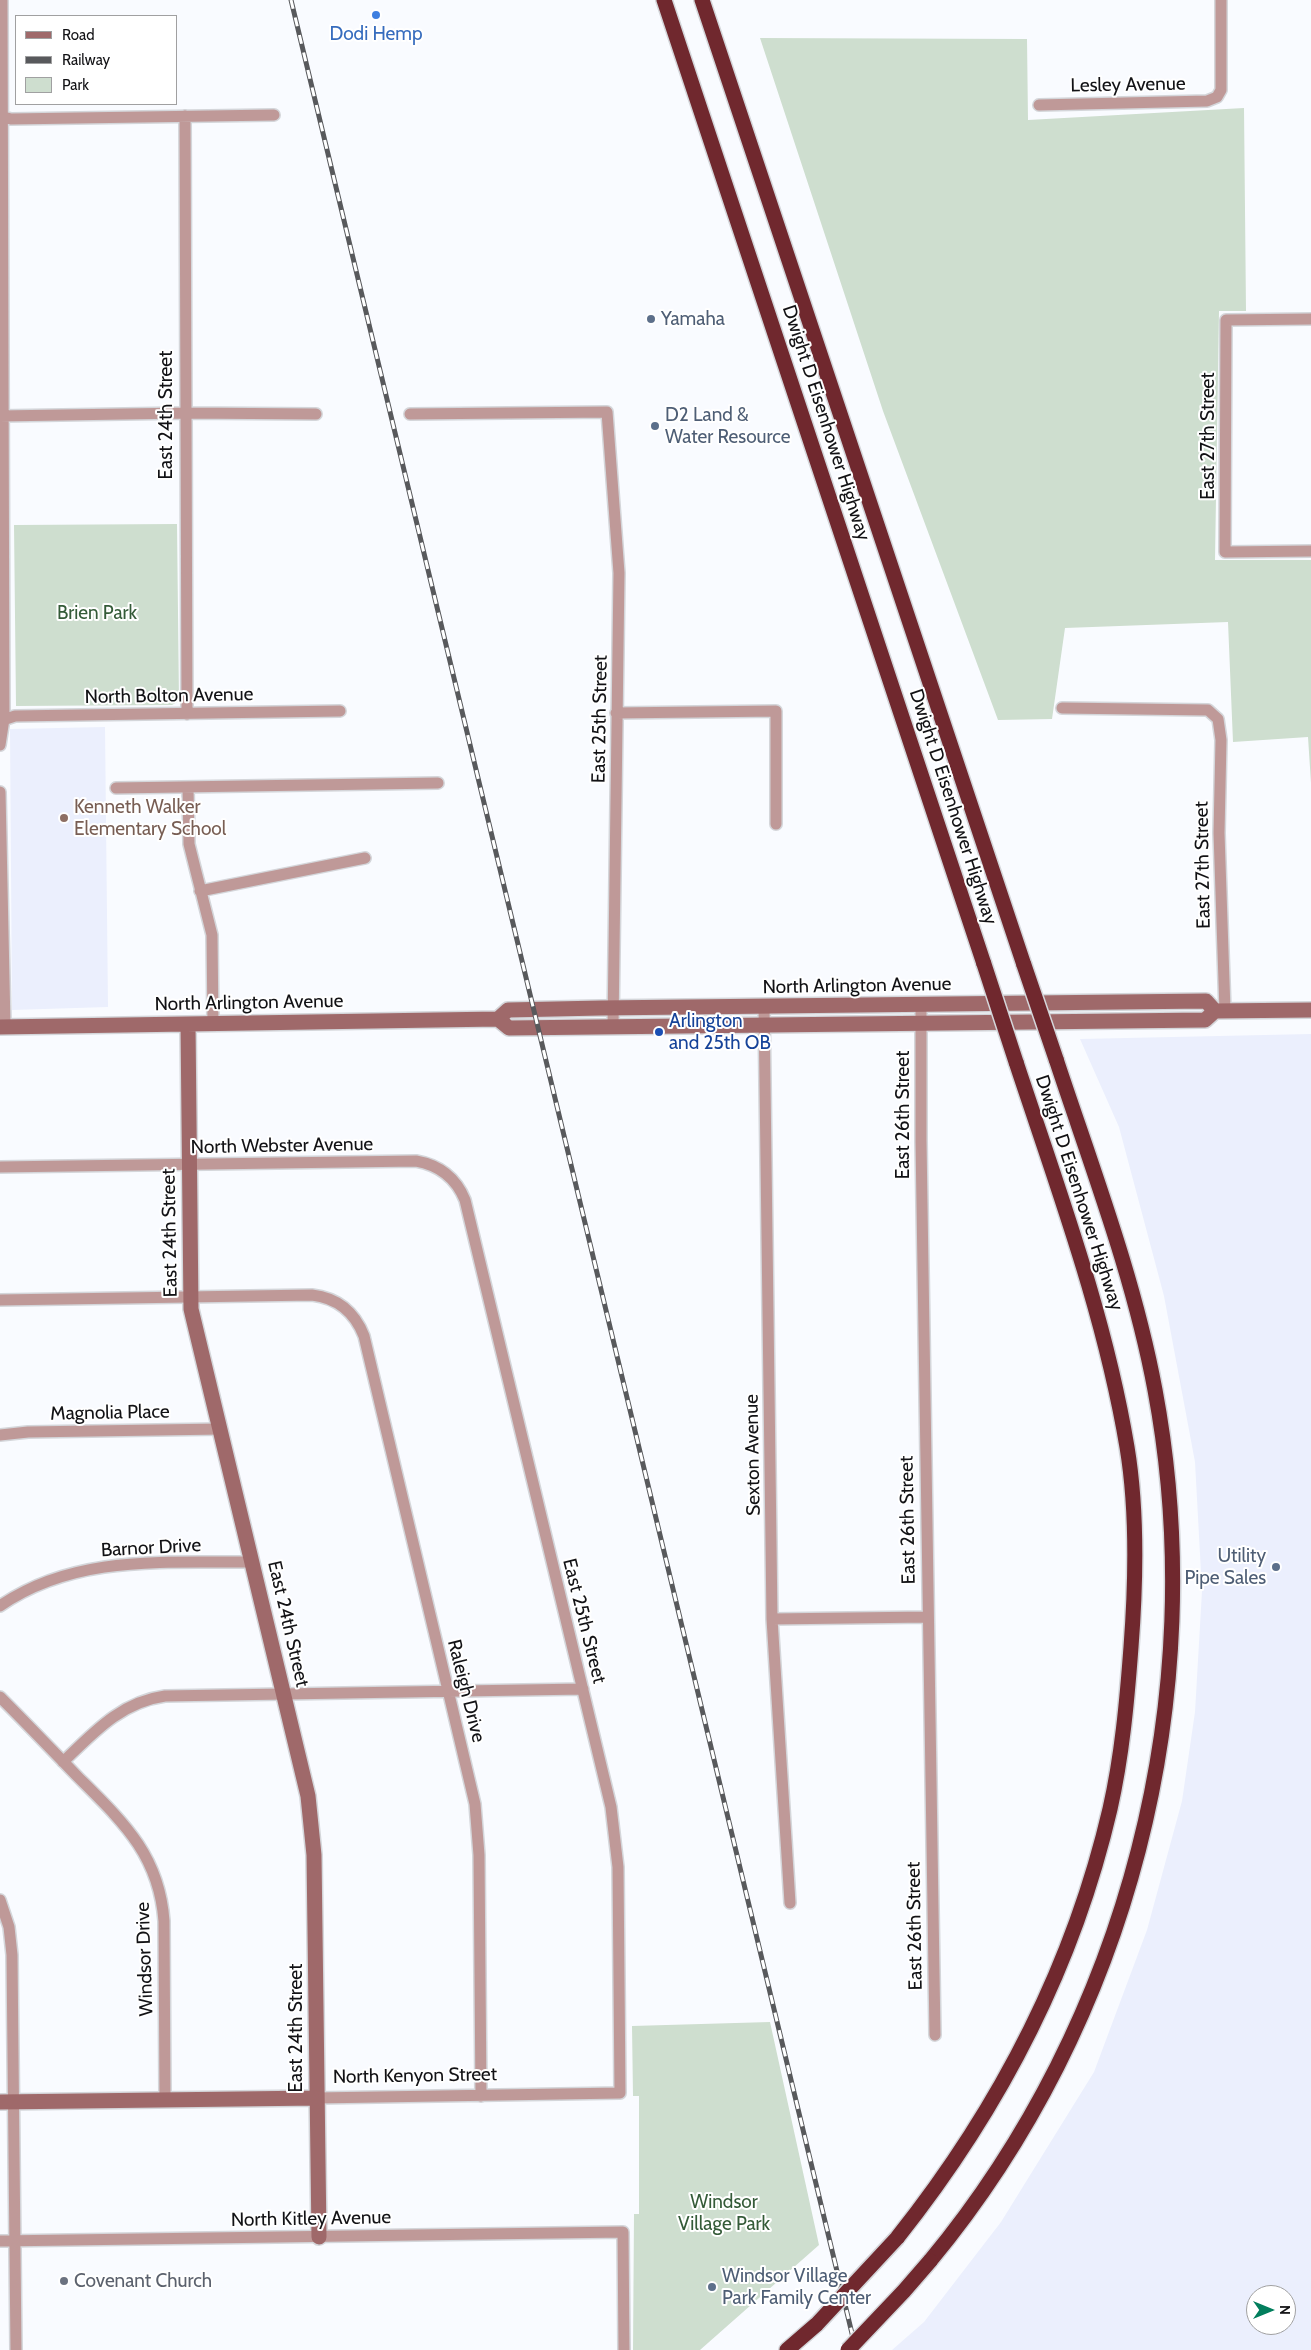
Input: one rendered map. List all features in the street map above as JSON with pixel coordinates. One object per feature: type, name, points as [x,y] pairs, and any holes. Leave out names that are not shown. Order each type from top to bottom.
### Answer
[{"type":"highway","name":"Dwight D Eisenhower Highway","points":[[664,0],[1091,1288],[1114,1376],[1128,1451],[1134,1525],[1135,1598],[1123,1732],[1110,1808],[1091,1878],[1069,1944],[1047,1997],[1014,2064],[973,2134],[944,2178],[897,2238],[817,2324],[787,2350]]},
{"type":"highway","name":"Dwight D Eisenhower Highway","points":[[702,0],[1131,1286],[1157,1396],[1165,1454],[1172,1534],[1173,1595],[1168,1685],[1159,1755],[1143,1834],[1119,1918],[1097,1980],[1060,2060],[1024,2128],[981,2194],[930,2261],[848,2350]]},
{"type":"main road","name":"North Arlington Avenue","points":[[498,1019],[508,1010],[613,1008],[1206,1002],[1220,1011]]},
{"type":"main road","name":"North Arlington Avenue","points":[[2,1027],[498,1019],[509,1028],[921,1024],[1205,1020],[1220,1011],[1311,1010]]},
{"type":"main road","name":"East 24th Street","points":[[188,1024],[191,1309],[285,1694],[308,1796],[313,1832],[319,2237]]},
{"type":"main road","name":"North Kenyon Street","points":[[7,2102],[317,2098]]},
{"type":"street","points":[[0,745],[2,720],[2,0]]},
{"type":"street","name":"Lesley Avenue","points":[[1039,105],[1207,101],[1218,97],[1221,90],[1221,0]]},
{"type":"street","points":[[1,117],[12,119],[274,115]]},
{"type":"street","name":"East 24th Street","points":[[185,116],[187,714]]},
{"type":"street","name":"East 27th Street","points":[[1311,319],[1226,320],[1226,552],[1311,552]]},
{"type":"street","name":"East 25th Street","points":[[410,414],[607,412],[619,573],[613,1027]]},
{"type":"street","points":[[2,416],[186,413],[316,414]]},
{"type":"street","name":"East 27th Street","points":[[1062,708],[1208,710],[1218,719],[1221,740],[1219,833],[1221,920],[1220,1011]]},
{"type":"street","name":"North Bolton Avenue","points":[[2,720],[15,716],[340,711]]},
{"type":"street","points":[[616,713],[776,711],[776,824]]},
{"type":"street","points":[[116,788],[438,783]]},
{"type":"street","points":[[188,787],[189,844],[213,948],[213,1024]]},
{"type":"street","points":[[0,792],[2,1027]]},
{"type":"street","points":[[200,891],[365,858]]},
{"type":"street","name":"East 26th Street","points":[[921,1005],[927,1617],[934,2035]]},
{"type":"street","name":"Sexton Avenue","points":[[764,1007],[772,1619],[790,1903]]},
{"type":"street","name":"North Webster Avenue","points":[[0,1168],[409,1161],[423,1163],[442,1171]]},
{"type":"street","name":"East 25th Street","points":[[442,1171],[457,1186],[465,1200],[611,1807],[618,1858],[620,2094]]},
{"type":"street","name":"Raleigh Drive","points":[[191,1297],[312,1295],[326,1298],[345,1308],[357,1320],[364,1336],[471,1785],[478,1832],[482,2096]]},
{"type":"street","points":[[0,1300],[191,1297]]},
{"type":"street","name":"Magnolia Place","points":[[0,1435],[28,1432],[221,1429]]},
{"type":"street","name":"Barnor Drive","points":[[0,1606],[37,1586],[101,1566],[253,1562]]},
{"type":"street","points":[[772,1619],[927,1617]]},
{"type":"street","points":[[63,1762],[116,1714],[146,1700],[175,1695],[583,1689]]},
{"type":"street","name":"Windsor Drive","points":[[0,1697],[131,1831],[148,1858],[156,1880],[164,1921],[165,2100]]},
{"type":"street","points":[[0,1900],[9,1927],[12,1960],[7,2102],[15,2240],[16,2350]]},
{"type":"street","points":[[0,1960],[12,1960]]},
{"type":"street","name":"North Kenyon Street","points":[[317,2098],[620,2094]]},
{"type":"street","name":"North Kitley Avenue","points":[[0,2241],[623,2232],[624,2350]]},
{"type":"shaded area","points":[[105,727],[108,1007],[12,1010],[10,729]]},
{"type":"shaded area","points":[[1311,1034],[1311,2350],[892,2350],[924,2322],[1001,2222],[1094,2072],[1147,1930],[1182,1801],[1195,1712],[1202,1591],[1195,1462],[1164,1296],[1119,1127],[1080,1039]]},
{"type":"green space","points":[[760,38],[1027,39],[1028,120],[1244,108],[1246,311],[1219,311],[1215,560],[1311,560],[1311,783],[1308,737],[1233,742],[1228,622],[1065,628],[1052,719],[998,720],[883,411]]},
{"type":"green space","name":"Brien Park","points":[[177,524],[179,701],[172,705],[16,706],[14,525]]},
{"type":"green space","name":"Windsor Village Park","points":[[770,2022],[819,2245],[700,2350],[633,2350],[634,2214],[639,2214],[639,2096],[633,2096],[632,2026]]},
{"type":"railway","points":[[291,0],[856,2350]]},
{"type":"place","name":"Dodi Hemp","points":[[376,15]]},
{"type":"place","name":"Yamaha","points":[[651,319]]},
{"type":"place","name":"D2 Land & Water Resource","points":[[655,426]]},
{"type":"place","name":"Kenneth Walker Elementary School","points":[[64,818]]},
{"type":"place","name":"Arlington and 25th OB","points":[[659,1032]]},
{"type":"place","name":"Utility Pipe Sales","points":[[1276,1567]]},
{"type":"place","name":"Covenant Church","points":[[64,2281]]},
{"type":"place","name":"Windsor Village Park Family Center","points":[[712,2287]]}]
